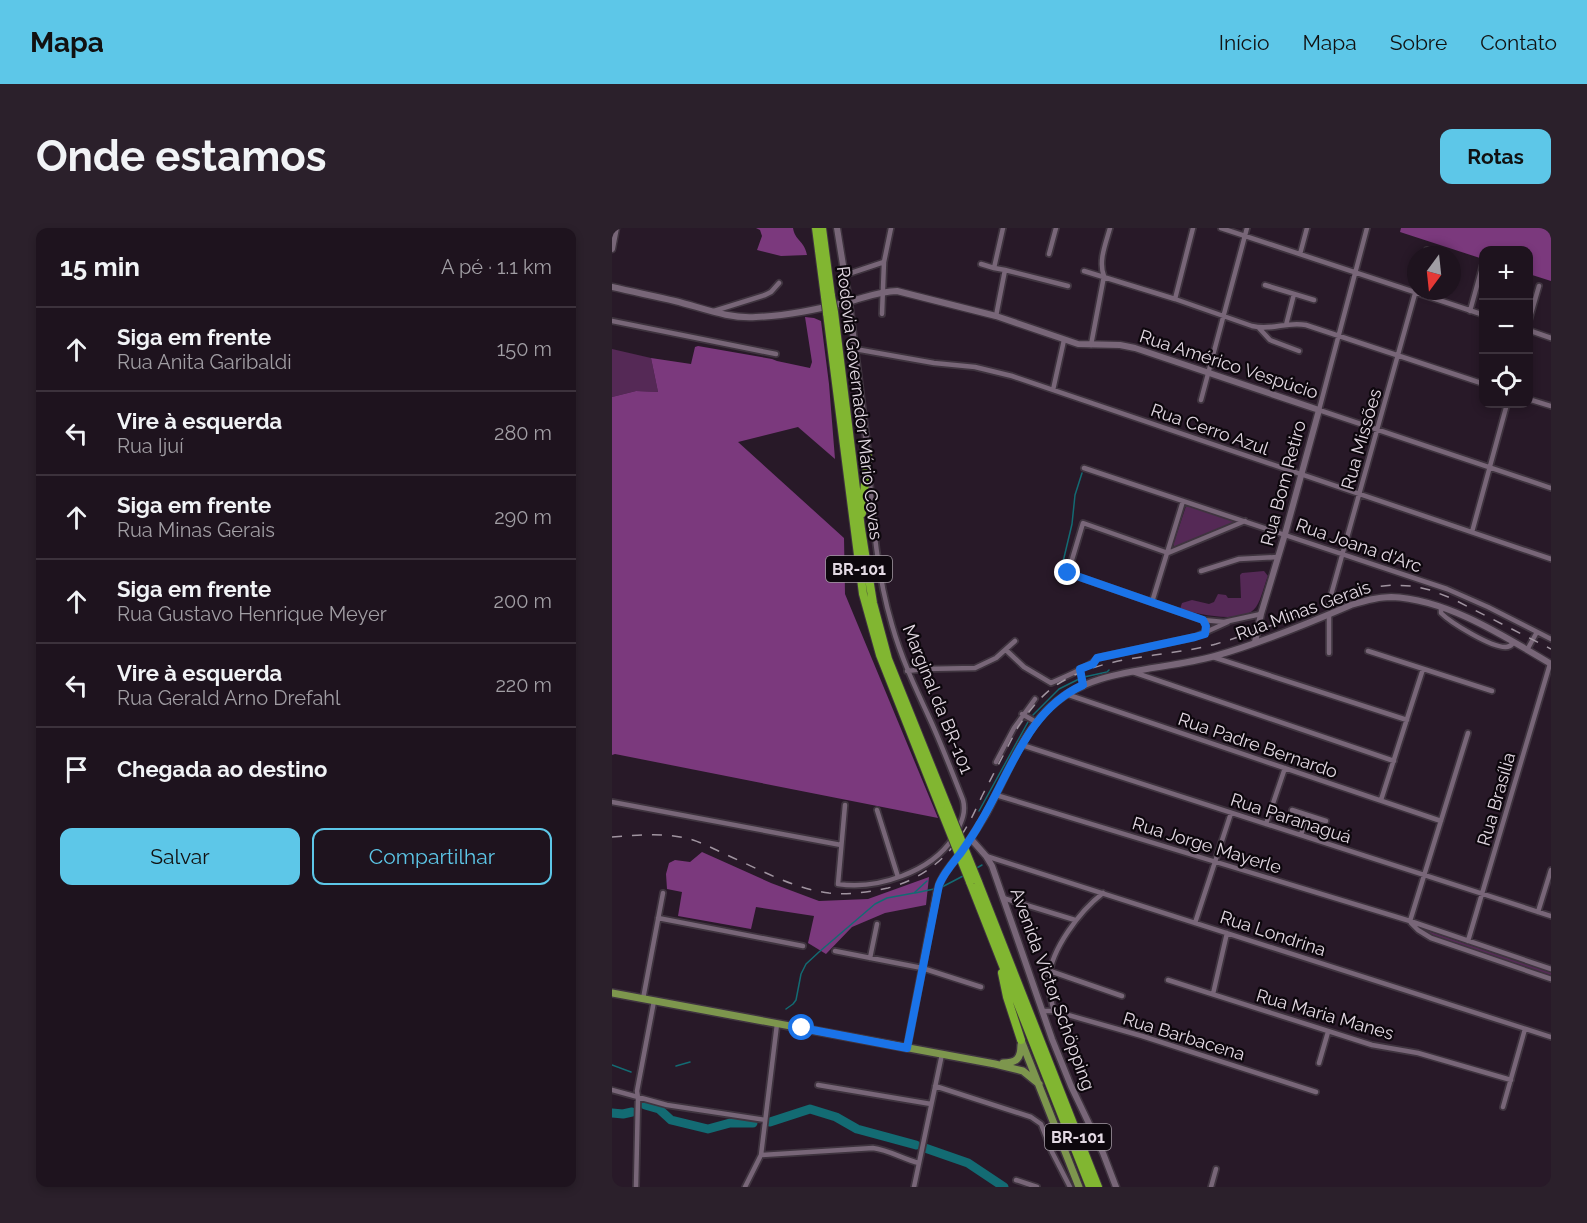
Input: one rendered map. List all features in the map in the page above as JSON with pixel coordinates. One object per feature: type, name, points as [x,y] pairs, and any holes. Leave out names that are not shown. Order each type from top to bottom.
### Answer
[{"type":"highway","name":"Rodovia Governador Mário Covas","points":[[816,228],[828,296]]},
{"type":"highway","name":"Rodovia Governador Mário Covas","points":[[822,228],[863,594],[882,662],[945,810],[1098,1187]]},
{"type":"highway","name":"Rodovia Governador Mário Covas","points":[[830,313],[871,597],[884,646],[945,810]]},
{"type":"highway","points":[[861,529],[868,453]]},
{"type":"highway","name":"Rodovia Governador Mário Covas","points":[[974,882],[998,953],[1090,1187]]},
{"type":"highway","points":[[998,953],[1007,998],[1021,1040]]},
{"type":"main road","points":[[612,249],[616,228]]},
{"type":"main road","name":"Marginal da BR-101","points":[[837,228],[868,453]]},
{"type":"main road","name":"Rua Américo Vespúcio","points":[[612,287],[730,317],[759,317],[849,302],[882,292],[897,291],[996,316],[1078,344],[1127,346],[1318,410]]},
{"type":"main road","name":"Rua Bom Retiro","points":[[1255,642],[1260,614],[1285,534],[1318,410]]},
{"type":"main road","name":"Rua Minas Gerais","points":[[907,1048],[939,885],[944,874],[971,839],[1036,722],[1066,694],[1109,676],[1213,657],[1358,603],[1384,597],[1403,598],[1461,615],[1551,664]]},
{"type":"main road","name":"Avenida Victor Schöpping","points":[[971,839],[992,866],[1065,1072],[1091,1125],[1116,1187]]},
{"type":"main road","points":[[612,993],[995,1064],[1023,1071],[1039,1084]]},
{"type":"main road","points":[[995,1064],[1011,1063],[1017,1060],[1021,1052],[1021,1040]]},
{"type":"main road","points":[[1021,1040],[1079,1187]]},
{"type":"street","points":[[882,314],[884,262],[891,228]]},
{"type":"street","points":[[994,268],[1003,228]]},
{"type":"street","points":[[1049,254],[1056,228]]},
{"type":"street","points":[[1091,345],[1104,276],[1102,263],[1110,228]]},
{"type":"street","points":[[1175,298],[1193,228]]},
{"type":"street","points":[[1221,228],[1407,289]]},
{"type":"street","points":[[1201,400],[1247,228]]},
{"type":"street","points":[[1300,254],[1307,228]]},
{"type":"street","name":"Rua Bom Retiro","points":[[1318,410],[1367,228]]},
{"type":"street","points":[[845,275],[884,262]]},
{"type":"street","points":[[981,264],[1068,286]]},
{"type":"street","points":[[996,316],[1005,270]]},
{"type":"street","points":[[1084,271],[1175,298],[1259,328],[1300,324],[1479,382]]},
{"type":"street","points":[[1470,310],[1479,278]]},
{"type":"street","points":[[712,311],[765,295],[780,283]]},
{"type":"street","points":[[1265,285],[1314,300]]},
{"type":"street","points":[[1533,307],[1539,286]]},
{"type":"street","points":[[1286,325],[1294,294]]},
{"type":"street","name":"Rua Missões","points":[[1331,595],[1414,300]]},
{"type":"street","points":[[1440,300],[1479,313]]},
{"type":"street","points":[[612,321],[776,354]]},
{"type":"street","points":[[1259,328],[1270,340],[1299,351]]},
{"type":"street","points":[[1533,332],[1551,338]]},
{"type":"street","points":[[1053,390],[1064,340]]},
{"type":"street","name":"Rua Cerro Azul","points":[[855,349],[934,363],[985,368],[1551,559]]},
{"type":"street","points":[[1533,401],[1551,406]]},
{"type":"street","points":[[1472,532],[1506,408]]},
{"type":"street","name":"Rua Américo Vespúcio","points":[[1318,410],[1551,488]]},
{"type":"street","name":"Marginal da BR-101","points":[[868,453],[876,547],[891,625],[907,671],[963,800],[965,810],[962,823],[949,845],[937,857],[897,877]]},
{"type":"street","name":"Rua Joana d'Arc","points":[[1084,468],[1447,589],[1551,639]]},
{"type":"street","points":[[1152,602],[1183,501]]},
{"type":"street","points":[[1245,521],[1167,553],[1083,523],[1068,573],[1203,620],[1232,621],[1260,614]]},
{"type":"street","points":[[1202,571],[1239,559],[1278,557]]},
{"type":"street","points":[[1441,608],[1441,613],[1449,620],[1487,642],[1506,647],[1511,646],[1514,642]]},
{"type":"street","points":[[1329,615],[1329,654]]},
{"type":"street","points":[[1203,620],[1206,626],[1205,634]]},
{"type":"street","points":[[1006,651],[1024,667],[1051,684],[1093,664],[1097,658],[1195,637],[1232,621]]},
{"type":"street","points":[[1527,650],[1537,632]]},
{"type":"street","points":[[907,671],[975,668],[1006,651],[1015,641]]},
{"type":"street","points":[[1368,651],[1492,691]]},
{"type":"street","points":[[1213,657],[1407,720]]},
{"type":"street","name":"Rua Brasília","points":[[1468,941],[1551,664]]},
{"type":"street","points":[[1080,669],[1083,685]]},
{"type":"street","points":[[1381,801],[1423,669]]},
{"type":"street","points":[[1133,672],[1394,761]]},
{"type":"street","name":"Rua Padre Bernardo","points":[[1066,694],[1441,820]]},
{"type":"street","points":[[996,762],[1022,714],[1035,699]]},
{"type":"street","points":[[1022,714],[1036,722]]},
{"type":"street","points":[[1410,921],[1468,733]]},
{"type":"street","name":"Rua Paranaguá","points":[[1022,745],[1551,916]]},
{"type":"street","points":[[1266,824],[1285,768]]},
{"type":"street","name":"Rua Jorge Mayerle","points":[[996,795],[1410,921],[1551,969]]},
{"type":"street","points":[[612,802],[841,845]]},
{"type":"street","points":[[845,805],[838,884],[848,886],[869,885],[897,877],[877,810]]},
{"type":"street","points":[[1292,810],[1326,821]]},
{"type":"street","points":[[1195,922],[1231,813]]},
{"type":"street","points":[[1301,836],[1307,815]]},
{"type":"street","name":"Rua Londrina","points":[[986,856],[1551,1037]]},
{"type":"street","points":[[1538,912],[1551,870]]},
{"type":"street","points":[[643,999],[663,893]]},
{"type":"street","points":[[1054,1011],[1048,987],[1054,958],[1076,920],[1102,893]]},
{"type":"street","points":[[1003,898],[1076,920]]},
{"type":"street","points":[[658,918],[803,946]]},
{"type":"street","name":"Rua Jorge Mayerle","points":[[1410,921],[1418,930],[1431,938],[1551,979]]},
{"type":"street","points":[[870,958],[877,924]]},
{"type":"street","points":[[1213,994],[1227,933]]},
{"type":"street","points":[[836,951],[922,968],[981,987]]},
{"type":"street","points":[[1050,971],[1122,996]]},
{"type":"street","name":"Rua Maria Manes","points":[[1168,980],[1372,1045],[1410,1051],[1511,1080]]},
{"type":"street","points":[[636,1187],[637,1091],[654,1001]]},
{"type":"street","name":"Rua Barbacena","points":[[1042,1011],[1054,1011],[1142,1036],[1316,1092]]},
{"type":"street","points":[[745,1187],[761,1155],[777,1024]]},
{"type":"street","points":[[1503,1107],[1526,1029]]},
{"type":"street","points":[[1319,1063],[1328,1032]]},
{"type":"street","points":[[914,1187],[942,1054]]},
{"type":"street","points":[[818,1085],[931,1104]]},
{"type":"street","points":[[935,1086],[1038,1121],[1070,1187]]},
{"type":"street","points":[[612,1090],[676,1106],[765,1120]]},
{"type":"street","points":[[761,1155],[873,1148],[919,1163]]},
{"type":"street","points":[[1211,1187],[1216,1169]]},
{"type":"street","points":[[1016,1180],[1037,1187]]},
{"type":"shaded area","points":[[756,228],[793,228],[807,255],[781,256],[757,250],[762,236],[760,230]]},
{"type":"shaded area","points":[[1401,228],[1551,228],[1551,281],[1533,275],[1533,246],[1479,246],[1479,258],[1461,252],[1461,246],[1443,246],[1400,232]]},
{"type":"shaded area","points":[[805,317],[821,321],[835,459],[798,427],[738,442],[844,538],[845,594],[938,818],[612,755],[612,397],[636,391],[658,392],[651,358],[691,364],[695,347],[698,346],[810,368],[812,362]]},
{"type":"shaded area","points":[[612,349],[651,358],[658,392],[636,391],[612,397]]},
{"type":"shaded area","points":[[1186,506],[1239,522],[1176,548],[1173,545]]},
{"type":"shaded area","points":[[1264,571],[1268,576],[1256,607],[1250,612],[1241,616],[1220,617],[1180,609],[1182,603],[1192,600],[1209,604],[1214,602],[1218,594],[1226,595],[1228,598],[1241,598],[1240,575]]},
{"type":"shaded area","points":[[702,852],[771,883],[819,901],[868,899],[929,877],[926,905],[885,913],[852,927],[826,954],[808,943],[814,916],[756,907],[751,929],[678,916],[682,892],[667,889],[666,874],[669,863],[675,860],[690,862]]},
{"type":"shaded area","points":[[1425,930],[1551,972],[1551,976],[1425,933]]},
{"type":"waterway","points":[[1062,566],[1072,524],[1075,495],[1082,473]]},
{"type":"waterway","points":[[1084,677],[1109,670]]},
{"type":"waterway","points":[[1033,715],[1059,689],[1079,679]]},
{"type":"waterway","points":[[979,811],[1028,722]]},
{"type":"waterway","points":[[975,869],[982,865]]},
{"type":"waterway","points":[[942,887],[963,876]]},
{"type":"waterway","points":[[786,1009],[796,1000],[801,974],[806,964],[819,952],[875,904],[887,898],[914,893],[927,881]]},
{"type":"waterway","points":[[915,893],[934,889]]},
{"type":"waterway","points":[[676,1066],[690,1062]]},
{"type":"waterway","points":[[612,1065],[631,1072]]},
{"type":"waterway","points":[[645,1105],[659,1109],[671,1120],[708,1129],[730,1123],[753,1123]]},
{"type":"waterway","points":[[770,1122],[810,1109],[836,1117],[857,1129],[916,1145]]},
{"type":"waterway","points":[[612,1113],[632,1112]]},
{"type":"waterway","points":[[925,1148],[968,1163],[1004,1187]]},
{"type":"railway","points":[[612,837],[643,835],[683,837],[706,845],[777,878],[816,891],[844,894],[881,889],[898,885],[918,876],[944,857],[965,830],[1018,727],[1031,709],[1058,684],[1095,667],[1216,644],[1375,587],[1393,585],[1413,586],[1451,598],[1551,649]]},
{"type":"route","points":[[802,1028],[907,1048],[939,885],[944,874],[982,821],[1036,722],[1057,701],[1083,685],[1080,669],[1093,664],[1097,658],[1205,634],[1206,626],[1203,620],[1068,573]]}]
